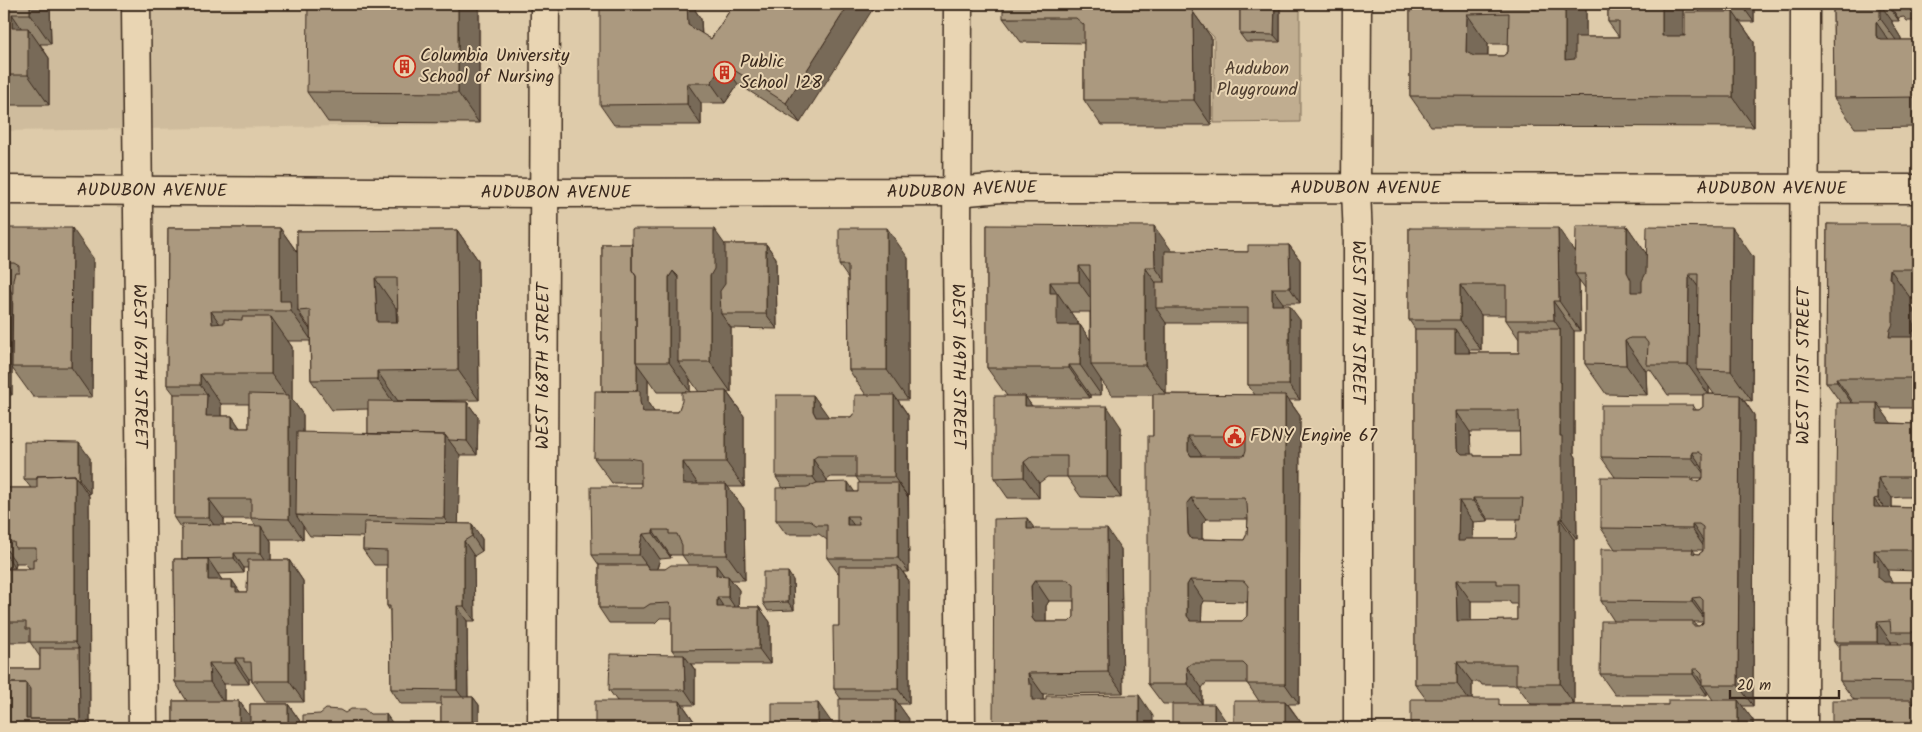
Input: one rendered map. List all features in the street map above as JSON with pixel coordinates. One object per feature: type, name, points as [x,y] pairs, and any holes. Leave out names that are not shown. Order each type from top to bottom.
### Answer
[{"type":"street","name":"WEST 167TH STREET","points":[[136,4],[143,728]]},
{"type":"street","name":"WEST 168TH STREET","points":[[542,728],[545,4]]},
{"type":"street","name":"WEST 169TH STREET","points":[[958,4],[957,192],[961,728]]},
{"type":"street","name":"WEST 170TH STREET","points":[[1357,4],[1358,728]]},
{"type":"street","name":"WEST 171ST STREET","points":[[1803,728],[1805,4]]},
{"type":"street","name":"AUDUBON AVENUE","points":[[4,190],[545,193],[957,192],[1001,188],[1918,189]]},
{"type":"shaded area","points":[[4,4],[481,4],[481,124],[4,131]]},
{"type":"green space","name":"Audubon Playground","points":[[1180,4],[1300,4],[1300,122],[1214,123],[1214,37]]},
{"type":"building","points":[[4,4],[30,4],[30,14],[12,14],[12,28],[28,28],[28,75],[4,75]]},
{"type":"building","name":"Columbia University School of Nursing","points":[[308,4],[458,4],[458,93],[307,92]]},
{"type":"building","name":"Public School 128","points":[[600,4],[687,4],[688,25],[711,39],[734,4],[849,4],[786,103],[723,63],[711,83],[687,83],[687,104],[600,105]]},
{"type":"building","points":[[1003,4],[1185,4],[1193,12],[1194,100],[1084,100],[1084,25],[1076,18],[1003,18]]},
{"type":"building","points":[[1240,4],[1275,4],[1274,35],[1240,34]]},
{"type":"building","points":[[1410,4],[1565,4],[1565,60],[1575,59],[1575,37],[1619,37],[1619,22],[1608,22],[1608,4],[1662,4],[1662,36],[1685,36],[1685,12],[1733,12],[1733,97],[1410,96]],"holes":[[[1509,13],[1508,52],[1503,56],[1474,56],[1466,52],[1467,14]]]},
{"type":"building","points":[[1833,4],[1878,4],[1880,18],[1876,22],[1876,36],[1881,40],[1918,40],[1918,97],[1834,98]]},
{"type":"building","points":[[1827,224],[1914,224],[1914,229],[1918,229],[1918,281],[1914,281],[1914,269],[1890,269],[1889,278],[1893,281],[1893,324],[1889,337],[1913,337],[1913,331],[1918,331],[1918,373],[1913,373],[1913,378],[1836,378],[1837,382],[1826,382]]},
{"type":"building","points":[[987,225],[1154,226],[1155,267],[1145,267],[1145,365],[1091,365],[1090,266],[1079,266],[1079,282],[1050,282],[1050,293],[1057,293],[1057,325],[1080,325],[1080,365],[1069,365],[1069,368],[987,368]]},
{"type":"building","points":[[1576,226],[1627,226],[1627,272],[1631,280],[1631,292],[1642,292],[1642,281],[1646,273],[1647,226],[1732,227],[1731,371],[1697,370],[1698,274],[1689,274],[1688,365],[1647,365],[1648,343],[1644,338],[1630,338],[1625,341],[1626,365],[1585,364],[1585,274],[1575,274]]},
{"type":"building","points":[[4,228],[72,228],[71,367],[12,367],[13,279],[15,272],[19,272],[19,266],[14,263],[4,263]]},
{"type":"building","points":[[168,228],[280,228],[280,301],[290,301],[291,311],[211,311],[212,324],[224,323],[224,319],[242,320],[242,317],[271,317],[271,374],[200,374],[200,385],[167,385]]},
{"type":"building","points":[[839,228],[887,228],[887,370],[849,370],[848,265],[839,265]]},
{"type":"building","points":[[1409,228],[1558,228],[1559,301],[1553,301],[1554,320],[1506,320],[1506,285],[1460,285],[1460,320],[1409,320]]},
{"type":"building","points":[[632,229],[714,229],[714,269],[710,276],[710,362],[678,362],[678,276],[673,271],[669,277],[669,362],[636,362],[636,276],[632,270]]},
{"type":"building","points":[[457,230],[458,370],[377,371],[377,379],[311,380],[310,310],[298,311],[297,231]],"holes":[[[375,278],[397,278],[398,322],[377,322]]]},
{"type":"building","points":[[602,244],[632,244],[632,270],[636,276],[637,391],[602,391]]},
{"type":"building","points":[[725,244],[766,244],[766,314],[721,314],[720,291],[725,284]]},
{"type":"building","points":[[1248,245],[1289,245],[1290,288],[1272,288],[1272,305],[1289,305],[1289,385],[1248,385],[1248,308],[1156,308],[1156,282],[1165,282],[1165,251],[1248,252]]},
{"type":"building","points":[[1415,329],[1455,329],[1455,353],[1519,353],[1519,329],[1560,329],[1562,519],[1560,519],[1560,684],[1516,684],[1516,664],[1468,664],[1467,662],[1457,662],[1457,684],[1415,684]],"holes":[[[1456,411],[1519,411],[1520,456],[1474,456],[1474,454],[1462,454],[1457,449]],[[1473,498],[1523,498],[1521,519],[1517,519],[1516,539],[1465,539],[1465,541],[1458,541],[1459,501],[1473,501]],[[1456,580],[1497,580],[1497,584],[1517,584],[1517,620],[1457,621]]]},
{"type":"building","points":[[595,391],[640,391],[640,402],[643,412],[678,412],[682,401],[682,392],[726,391],[726,462],[683,462],[683,484],[726,484],[727,555],[682,555],[682,545],[677,534],[669,534],[669,530],[653,530],[653,533],[643,534],[639,555],[592,555],[591,487],[641,487],[641,460],[594,458]]},
{"type":"building","points":[[174,394],[207,394],[206,416],[232,416],[232,428],[249,428],[249,394],[289,395],[289,519],[251,518],[251,499],[209,499],[209,518],[174,518]]},
{"type":"building","points":[[1153,394],[1285,395],[1285,684],[1247,684],[1247,667],[1243,663],[1192,663],[1187,667],[1188,684],[1148,684],[1148,436],[1153,436]],"holes":[[[1188,436],[1246,436],[1246,450],[1244,456],[1191,456],[1188,451]],[[1191,498],[1244,498],[1247,504],[1248,519],[1247,534],[1244,540],[1191,539],[1188,534],[1187,503]],[[1190,580],[1244,581],[1248,586],[1247,616],[1242,621],[1191,621],[1187,616],[1187,585]]]},
{"type":"building","points":[[1703,394],[1740,395],[1738,685],[1702,685],[1702,673],[1698,669],[1693,669],[1693,674],[1600,674],[1601,621],[1693,621],[1693,626],[1699,626],[1703,623],[1703,600],[1700,597],[1692,598],[1692,602],[1601,601],[1601,549],[1693,549],[1692,553],[1699,554],[1703,551],[1703,527],[1699,524],[1692,524],[1692,529],[1601,528],[1601,477],[1692,478],[1692,481],[1698,481],[1703,478],[1703,455],[1699,452],[1692,452],[1692,458],[1601,457],[1601,405],[1693,405],[1692,410],[1699,410],[1703,407]]},
{"type":"building","points":[[776,395],[813,395],[813,411],[816,417],[851,417],[855,412],[855,395],[894,395],[894,477],[856,477],[856,456],[817,456],[813,459],[813,477],[776,477]]},
{"type":"building","points":[[994,396],[1025,396],[1025,406],[1107,406],[1107,477],[1067,477],[1067,456],[1032,456],[1024,462],[1024,477],[994,478]]},
{"type":"building","points":[[368,401],[467,402],[467,441],[449,440],[445,435],[368,434]]},
{"type":"building","points":[[1837,403],[1877,403],[1877,423],[1918,424],[1918,477],[1878,478],[1878,498],[1874,499],[1874,507],[1918,508],[1918,550],[1874,550],[1874,561],[1878,560],[1878,577],[1884,582],[1918,582],[1918,632],[1891,632],[1890,621],[1877,622],[1877,642],[1834,642]]},
{"type":"building","points":[[297,432],[445,435],[444,518],[296,515]]},
{"type":"building","points":[[24,442],[79,443],[79,479],[75,475],[37,476],[37,479],[24,479]]},
{"type":"building","points":[[75,475],[75,642],[30,642],[30,629],[26,629],[26,622],[4,622],[4,569],[33,569],[33,559],[36,559],[36,548],[15,548],[14,542],[4,542],[4,488],[37,488],[37,476]]},
{"type":"building","points":[[848,482],[848,492],[858,492],[858,483],[898,483],[898,558],[827,558],[827,525],[816,525],[809,520],[776,520],[776,488],[807,487],[817,483]],"holes":[[[847,516],[858,516],[859,525],[847,525]]]},
{"type":"building","points":[[1027,518],[1027,529],[1107,529],[1108,672],[1028,673],[1029,684],[1032,684],[1032,700],[1046,700],[1046,696],[1139,695],[1139,728],[993,728],[994,519]],"holes":[[[1035,580],[1068,580],[1074,585],[1074,617],[1069,622],[1035,622],[1032,618],[1031,586]]]},
{"type":"building","points":[[364,522],[472,524],[472,536],[464,541],[464,606],[457,606],[457,690],[391,689],[390,606],[387,606],[387,551],[363,550]]},
{"type":"building","points":[[182,524],[261,526],[261,553],[234,553],[234,558],[182,559]]},
{"type":"building","points":[[174,559],[208,559],[208,580],[232,580],[232,588],[236,588],[236,592],[247,592],[248,560],[289,560],[289,681],[252,681],[251,662],[244,662],[244,658],[235,658],[235,663],[209,663],[210,682],[175,682]]},
{"type":"building","points":[[599,565],[646,565],[649,569],[665,569],[671,565],[716,565],[716,575],[728,576],[728,597],[717,597],[717,607],[759,607],[759,649],[672,650],[672,607],[669,603],[650,604],[644,608],[599,608]]},
{"type":"building","points":[[839,566],[898,566],[898,689],[834,689],[833,626],[839,626]]},
{"type":"building","points":[[763,572],[788,572],[788,602],[763,603]]},
{"type":"building","points":[[1840,644],[1918,644],[1918,682],[1840,681]]},
{"type":"building","points":[[40,648],[79,648],[80,725],[76,719],[30,719],[30,689],[26,683],[4,683],[4,669],[40,669]]},
{"type":"building","points":[[610,654],[684,655],[685,690],[609,690]]},
{"type":"building","points":[[4,683],[26,683],[26,719],[76,719],[76,728],[4,728]]},
{"type":"building","points":[[441,697],[473,697],[473,728],[441,727]]},
{"type":"building","points":[[839,699],[895,699],[895,728],[839,728]]},
{"type":"building","points":[[1411,699],[1499,699],[1499,705],[1668,705],[1668,700],[1738,700],[1738,728],[1411,728]]},
{"type":"building","points":[[1832,700],[1911,700],[1911,704],[1918,704],[1918,728],[1832,728]]},
{"type":"building","points":[[173,701],[239,701],[239,728],[173,728]]},
{"type":"building","points":[[595,701],[680,701],[680,728],[595,728]]},
{"type":"building","points":[[1234,701],[1285,701],[1285,728],[1234,728]]},
{"type":"building","points":[[772,703],[818,703],[818,728],[772,728]]},
{"type":"building","points":[[250,704],[288,704],[288,728],[250,728]]},
{"type":"building","points":[[1172,704],[1214,704],[1214,728],[1172,728]]},
{"type":"building","points":[[326,709],[340,710],[345,713],[351,709],[364,709],[370,714],[386,714],[386,728],[303,728],[303,715],[320,714]]},
{"type":"building","points":[[468,727],[468,728],[436,728]]},
{"type":"place","name":"Columbia University School of Nursing","points":[[404,66]]},
{"type":"place","name":"Public School 128","points":[[724,72]]},
{"type":"place","name":"FDNY Engine 67","points":[[1234,436]]}]
